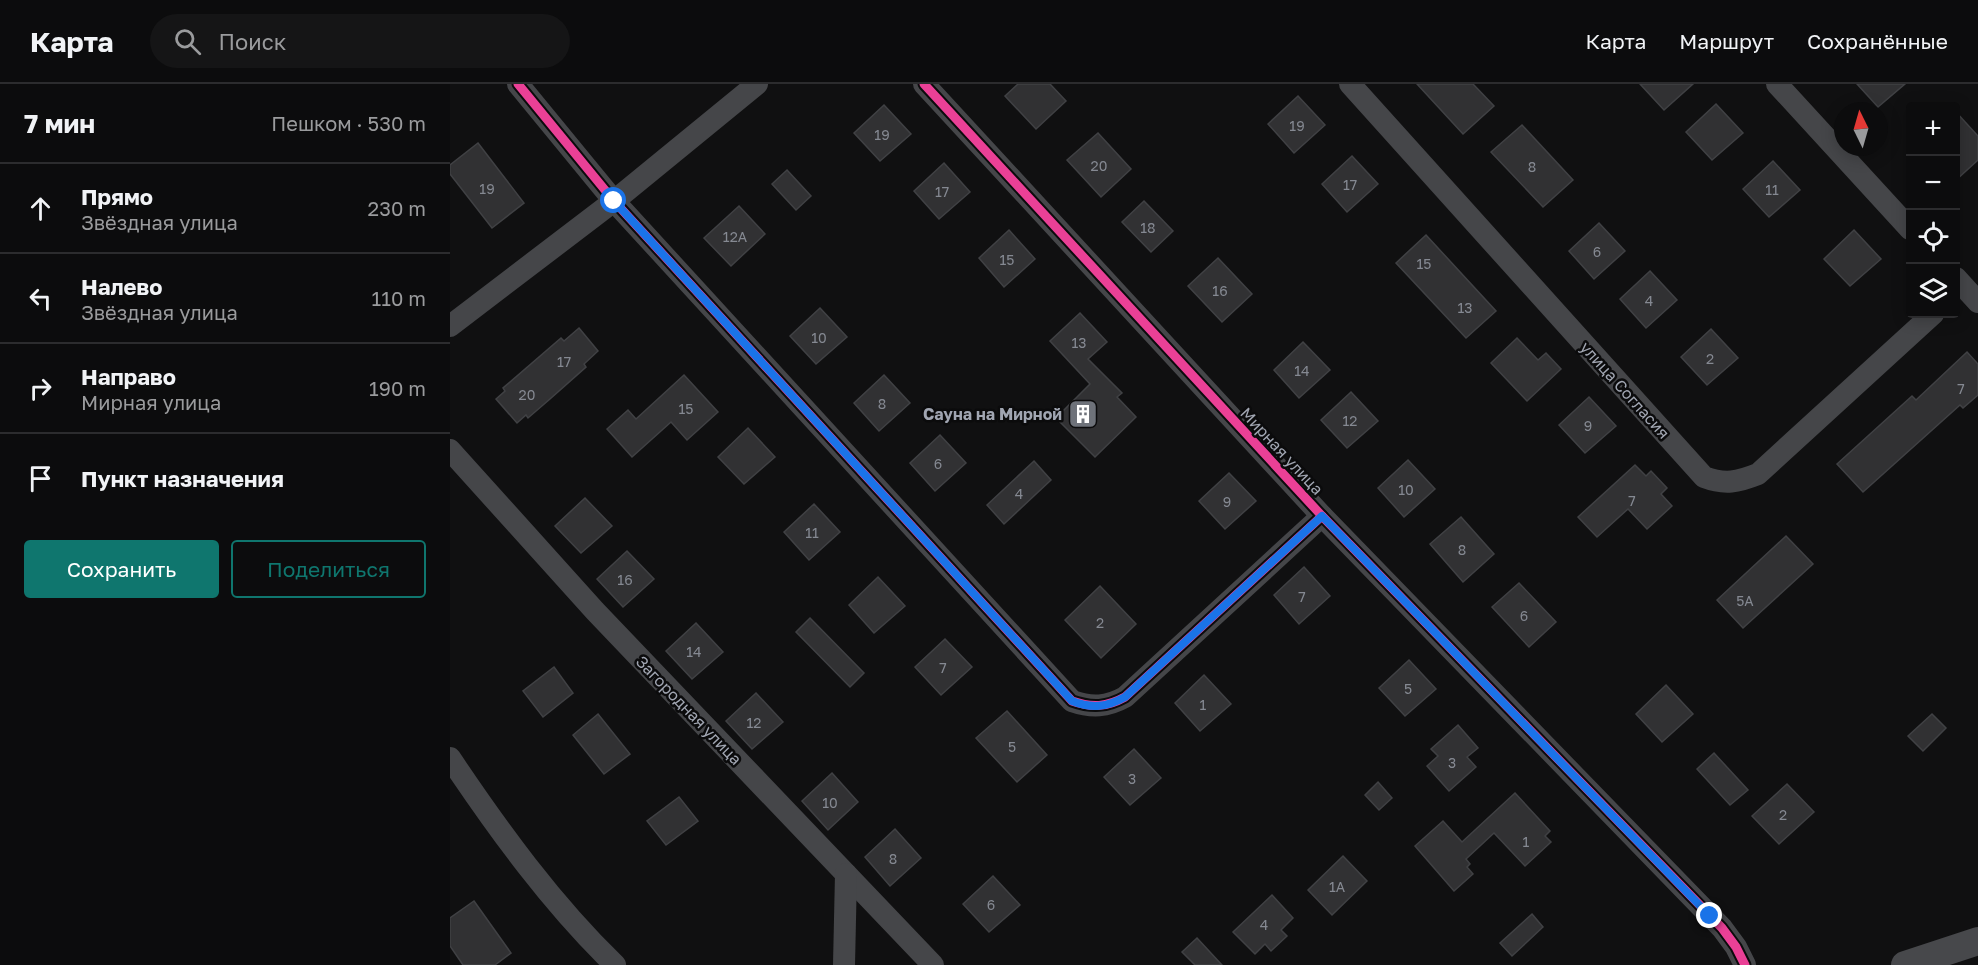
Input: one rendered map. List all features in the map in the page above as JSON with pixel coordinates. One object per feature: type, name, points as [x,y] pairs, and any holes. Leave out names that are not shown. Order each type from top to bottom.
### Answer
[{"type":"main road","points":[[1905,965],[1978,941]]},
{"type":"street","points":[[518,84],[614,201],[1072,701],[1097,706],[1112,704],[1125,697],[1322,516]]},
{"type":"street","points":[[450,326],[614,201],[757,84]]},
{"type":"street","name":"Мирная улица","points":[[924,84],[1322,516],[1722,928],[1745,965]]},
{"type":"street","name":"улица Согласия","points":[[1350,84],[1704,477],[1719,483],[1736,483],[1758,474],[1929,318]]},
{"type":"street","points":[[1777,84],[1906,224]]},
{"type":"street","name":"Загородная улица","points":[[450,450],[594,611],[933,965]]},
{"type":"street","points":[[450,758],[510,843],[554,897],[615,965]]},
{"type":"street","points":[[844,965],[846,874]]},
{"type":"building","points":[[1018,84],[1050,84],[1066,101],[1036,129],[1005,96]]},
{"type":"building","points":[[1417,84],[1473,84],[1494,106],[1463,134]]},
{"type":"building","points":[[1640,84],[1693,84],[1664,110]]},
{"type":"building","points":[[1857,84],[1905,84],[1884,102],[1873,102]]},
{"type":"building","points":[[1298,96],[1325,125],[1294,153],[1268,124]]},
{"type":"building","points":[[1716,104],[1743,133],[1712,160],[1686,132]]},
{"type":"building","points":[[884,105],[911,134],[880,161],[854,133]]},
{"type":"building","points":[[1960,116],[1978,136],[1978,160],[1960,176]]},
{"type":"building","points":[[1522,125],[1573,180],[1543,207],[1491,152]]},
{"type":"building","points":[[1098,133],[1131,169],[1101,197],[1067,160]]},
{"type":"building","points":[[478,143],[524,203],[492,228],[450,174],[450,165]]},
{"type":"building","points":[[1352,156],[1378,184],[1347,212],[1322,184]]},
{"type":"building","points":[[1773,161],[1800,190],[1769,217],[1743,189]]},
{"type":"building","points":[[944,163],[970,192],[939,219],[914,191]]},
{"type":"building","points":[[787,170],[811,196],[796,210],[772,184]]},
{"type":"building","points":[[1144,201],[1173,231],[1151,252],[1122,222]]},
{"type":"building","points":[[739,206],[765,234],[731,266],[704,238]]},
{"type":"building","points":[[1599,223],[1625,251],[1594,279],[1569,251]]},
{"type":"building","points":[[1009,230],[1035,259],[1004,287],[979,258]]},
{"type":"building","points":[[1854,230],[1881,259],[1850,286],[1824,259]]},
{"type":"building","points":[[1426,235],[1496,311],[1466,338],[1396,263]]},
{"type":"building","points":[[1218,258],[1252,294],[1222,322],[1188,286]]},
{"type":"building","points":[[1650,271],[1677,300],[1646,328],[1620,299]]},
{"type":"building","points":[[820,308],[847,337],[816,364],[790,336]]},
{"type":"building","name":"Сауна на Мирной","points":[[1080,313],[1107,342],[1088,359],[1122,393],[1117,397],[1136,417],[1095,457],[1056,418],[1090,384],[1050,341]]},
{"type":"building","points":[[579,328],[598,351],[584,364],[586,367],[550,399],[528,418],[526,415],[517,423],[496,399],[505,391],[503,388],[561,338],[564,341]]},
{"type":"building","points":[[1711,329],[1738,358],[1707,385],[1681,357]]},
{"type":"building","points":[[1517,338],[1538,360],[1546,353],[1561,369],[1527,401],[1491,363]]},
{"type":"building","points":[[1303,342],[1330,370],[1299,398],[1274,370]]},
{"type":"building","points":[[1967,352],[1978,364],[1978,395],[1963,408],[1960,405],[1863,492],[1837,464],[1912,396],[1916,400]]},
{"type":"building","points":[[684,375],[718,412],[687,440],[671,422],[632,457],[607,429],[628,410],[636,419]]},
{"type":"building","points":[[884,375],[910,403],[879,431],[854,403]]},
{"type":"building","points":[[1351,392],[1378,421],[1347,448],[1321,420]]},
{"type":"building","points":[[1589,397],[1616,426],[1585,453],[1559,425]]},
{"type":"building","points":[[748,428],[775,457],[744,484],[718,457]]},
{"type":"building","points":[[940,435],[966,463],[935,491],[910,463]]},
{"type":"building","points":[[1408,460],[1435,489],[1404,517],[1378,488]]},
{"type":"building","points":[[1034,461],[1051,480],[1004,524],[987,505]]},
{"type":"building","points":[[1635,465],[1646,476],[1651,471],[1667,488],[1661,494],[1672,506],[1647,529],[1628,509],[1597,537],[1578,517]]},
{"type":"building","points":[[1229,473],[1256,501],[1225,529],[1199,501]]},
{"type":"building","points":[[585,498],[612,526],[581,553],[555,526]]},
{"type":"building","points":[[814,504],[840,532],[809,560],[784,532]]},
{"type":"building","points":[[1461,517],[1494,554],[1463,582],[1430,544]]},
{"type":"building","points":[[1786,536],[1813,564],[1743,628],[1717,600]]},
{"type":"building","points":[[627,551],[654,579],[623,607],[597,579]]},
{"type":"building","points":[[1304,567],[1330,596],[1299,624],[1274,595]]},
{"type":"building","points":[[878,577],[905,606],[874,633],[849,605]]},
{"type":"building","points":[[1519,583],[1556,622],[1529,647],[1492,607]]},
{"type":"building","points":[[1100,586],[1136,624],[1101,658],[1065,620]]},
{"type":"building","points":[[810,618],[864,673],[850,687],[796,632]]},
{"type":"building","points":[[696,623],[723,652],[692,679],[666,651]]},
{"type":"building","points":[[945,639],[972,667],[941,695],[915,667]]},
{"type":"building","points":[[1409,660],[1436,689],[1405,716],[1379,688]]},
{"type":"building","points":[[554,667],[573,693],[543,717],[523,691]]},
{"type":"building","points":[[1204,675],[1231,704],[1200,731],[1175,703]]},
{"type":"building","points":[[1666,685],[1693,714],[1662,742],[1636,714]]},
{"type":"building","points":[[756,693],[783,722],[752,749],[726,721]]},
{"type":"building","points":[[1007,711],[1047,755],[1017,782],[976,738]]},
{"type":"building","points":[[598,714],[630,754],[604,774],[573,735]]},
{"type":"building","points":[[1932,714],[1946,728],[1923,751],[1908,736]]},
{"type":"building","points":[[1458,725],[1478,748],[1467,757],[1476,767],[1449,791],[1427,766],[1438,756],[1431,749]]},
{"type":"building","points":[[1134,749],[1161,778],[1130,805],[1104,777]]},
{"type":"building","points":[[1714,753],[1748,790],[1730,805],[1697,769]]},
{"type":"building","points":[[832,773],[858,802],[828,830],[802,801]]},
{"type":"building","points":[[1378,782],[1392,798],[1379,810],[1365,795]]},
{"type":"building","points":[[1787,784],[1814,812],[1779,844],[1752,816]]},
{"type":"building","points":[[1515,793],[1550,831],[1545,836],[1551,842],[1525,866],[1494,833],[1466,859],[1470,864],[1467,867],[1473,874],[1454,891],[1415,846],[1443,821],[1462,842]]},
{"type":"building","points":[[679,797],[698,821],[666,845],[647,821]]},
{"type":"building","points":[[895,829],[921,858],[890,886],[865,857]]},
{"type":"building","points":[[1343,856],[1367,881],[1332,915],[1308,890]]},
{"type":"building","points":[[993,876],[1020,905],[989,932],[963,904]]},
{"type":"building","points":[[1272,895],[1293,918],[1281,930],[1287,936],[1271,951],[1265,944],[1255,954],[1233,932]]},
{"type":"building","points":[[474,901],[511,953],[495,965],[463,965],[450,946],[450,918]]},
{"type":"building","points":[[1532,914],[1543,927],[1512,956],[1500,943]]},
{"type":"building","points":[[1197,938],[1222,965],[1195,965],[1182,952]]},
{"type":"cycle path","points":[[518,84],[614,201],[1072,701],[1086,705],[1099,705],[1112,703],[1125,697],[1322,516]]},
{"type":"cycle path","points":[[924,84],[1322,516],[1722,928],[1736,947],[1745,965]]},
{"type":"place","name":"Сауна на Мирной","points":[[1083,414]]},
{"type":"route","points":[[614,201],[1072,701],[1084,706],[1097,706],[1112,704],[1125,697],[1322,516],[1710,916]]}]
